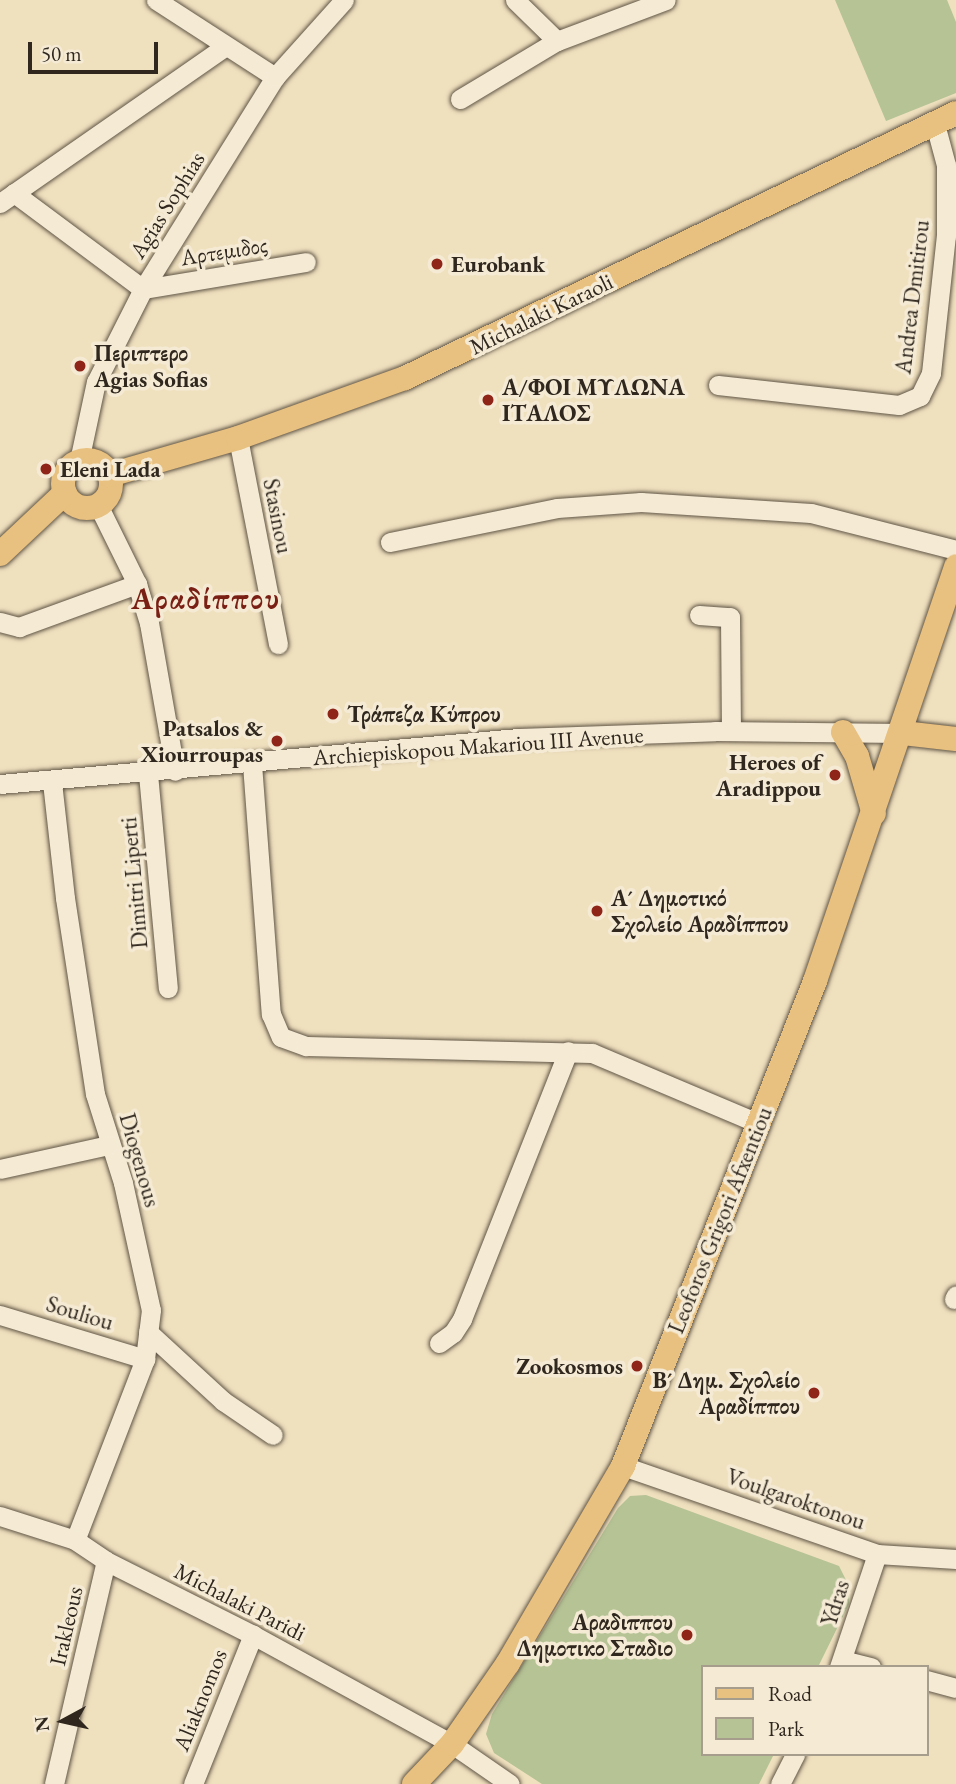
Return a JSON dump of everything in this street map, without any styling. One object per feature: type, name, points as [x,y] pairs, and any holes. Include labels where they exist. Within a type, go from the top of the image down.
[{"type":"main road","name":"Michalaki Karaoli","points":[[110,475],[238,438],[405,377],[945,118]]},
{"type":"main road","points":[[79,461],[101,464],[110,475],[108,496],[98,505],[83,507],[65,493],[64,478],[79,461]]},
{"type":"main road","points":[[0,554],[65,493]]},
{"type":"main road","name":"Leoforos Grigori Afxentiou","points":[[414,1784],[452,1744],[508,1663],[623,1466],[758,1123],[874,814],[954,576]]},
{"type":"main road","points":[[843,732],[857,756],[874,814]]},
{"type":"main road","name":"Archiepiskopou Makariou III Avenue","points":[[903,733],[956,739]]},
{"type":"street","points":[[156,0],[275,77]]},
{"type":"street","name":"Agias Sophias","points":[[79,461],[96,382],[143,289],[275,77],[344,0]]},
{"type":"street","points":[[515,0],[557,41]]},
{"type":"street","points":[[460,99],[557,41],[666,0]]},
{"type":"street","points":[[143,289],[7,198],[226,46]]},
{"type":"street","name":"Andrea Dmitirou","points":[[718,385],[899,405],[920,396],[931,373],[946,236],[945,118]]},
{"type":"street","name":"Αρτεμιδος","points":[[143,289],[306,262]]},
{"type":"street","name":"Stasinou","points":[[238,438],[278,644]]},
{"type":"street","points":[[390,542],[558,508],[641,502],[811,513],[956,550]]},
{"type":"street","points":[[98,505],[137,584],[157,654],[175,771]]},
{"type":"street","points":[[0,622],[19,627],[137,584]]},
{"type":"street","points":[[699,615],[730,617],[731,731]]},
{"type":"street","name":"Archiepiskopou Makariou III Avenue","points":[[0,784],[148,774],[519,738],[731,731],[903,733]]},
{"type":"street","points":[[252,764],[271,1014],[281,1037],[306,1046],[592,1053],[641,1071],[758,1123]]},
{"type":"street","name":"Dimitri Liperti","points":[[148,774],[168,988]]},
{"type":"street","name":"Diogenous","points":[[52,782],[69,924],[95,1094],[134,1228],[151,1310],[145,1359],[75,1540]]},
{"type":"street","points":[[439,1343],[462,1319],[568,1051]]},
{"type":"street","points":[[0,1169],[108,1145]]},
{"type":"street","name":"Souliou","points":[[0,1315],[145,1359]]},
{"type":"street","points":[[148,1332],[223,1401],[273,1435]]},
{"type":"street","name":"Voulgaroktonou","points":[[623,1466],[877,1553],[956,1559]]},
{"type":"street","name":"Michalaki Paridi","points":[[0,1516],[75,1540],[106,1561],[253,1634],[452,1744],[510,1784]]},
{"type":"street","name":"Ydras","points":[[840,1663],[877,1553]]},
{"type":"street","name":"Irakleous","points":[[54,1784],[106,1561]]},
{"type":"street","name":"Aliaknomos","points":[[193,1784],[253,1634]]},
{"type":"street","points":[[928,1681],[956,1688]]},
{"type":"street","points":[[780,1784],[794,1756]]},
{"type":"green space","points":[[835,0],[947,0],[956,22],[956,93],[886,121]]},
{"type":"green space","name":"Αραδιππου Δημοτικο Σταδιο","points":[[646,1495],[839,1566],[849,1586],[849,1604],[819,1665],[701,1665],[701,1756],[773,1756],[759,1784],[542,1784],[494,1753],[486,1734],[492,1714],[618,1508],[630,1496]]},
{"type":"place","name":"Eurobank","points":[[437,264]]},
{"type":"place","name":"Περιπτερο Agias Sofias","points":[[80,366]]},
{"type":"place","name":"Α/ΦΟΙ ΜΥΛΩΝΑ ΙΤΑΛΟΣ","points":[[488,400]]},
{"type":"place","name":"Eleni Lada","points":[[46,469]]},
{"type":"place","name":"Τράπεζα Κύπρου","points":[[333,714]]},
{"type":"place","name":"Patsalos & Xiourroupas","points":[[277,741]]},
{"type":"place","name":"Heroes of Aradippou","points":[[835,775]]},
{"type":"place","name":"Α´ Δημοτικό Σχολείο Αραδίππου","points":[[597,911]]},
{"type":"place","name":"Zookosmos","points":[[637,1366]]},
{"type":"place","name":"Β´ Δημ. Σχολείο Αραδίππου","points":[[814,1393]]},
{"type":"place","name":"Αραδιππου Δημοτικο Σταδιο","points":[[687,1635]]},
{"type":"district","name":"Αραδίππου","points":[[206,599]]}]
